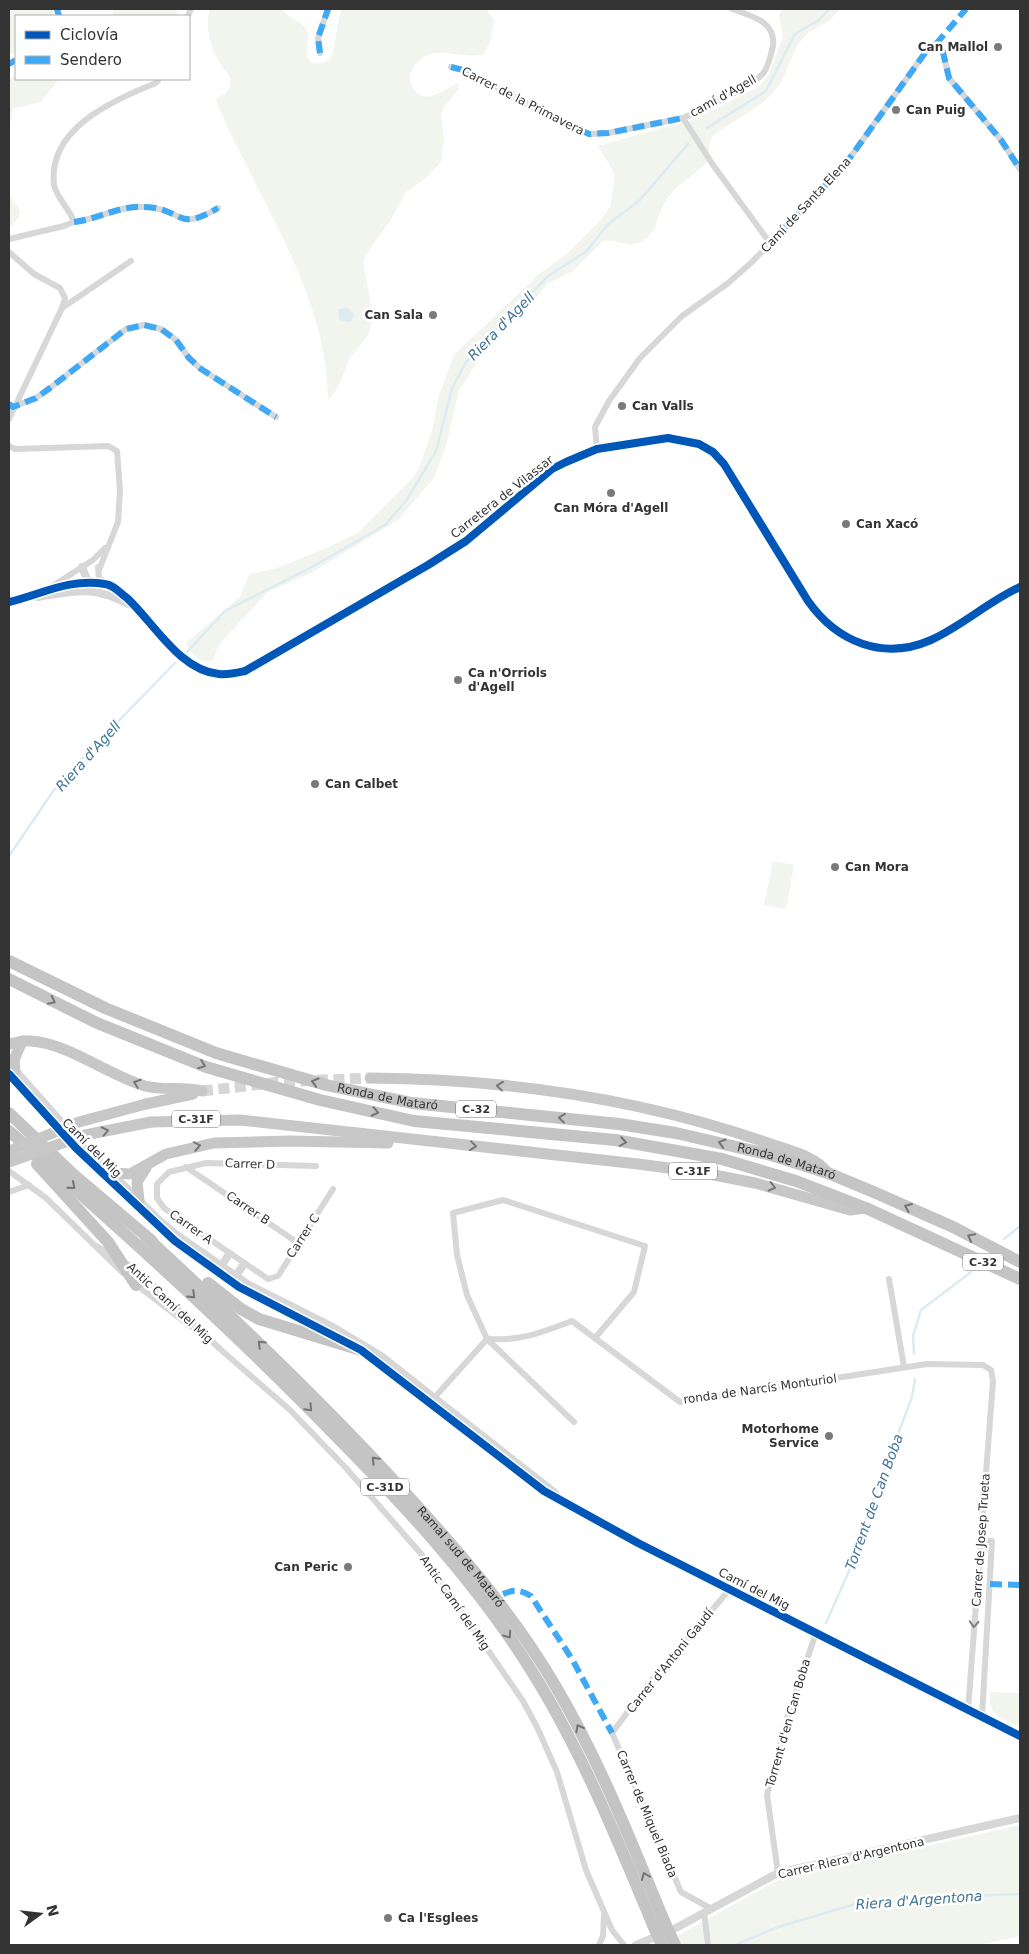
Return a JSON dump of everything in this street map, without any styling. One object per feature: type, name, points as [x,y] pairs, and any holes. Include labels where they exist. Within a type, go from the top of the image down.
[{"type":"highway","name":"Ronda de Mataró","points":[[9,961],[105,1008],[216,1053],[326,1085],[412,1103],[618,1124],[676,1133],[716,1141],[828,1173],[953,1227],[1020,1262]]},
{"type":"highway","name":"Ronda de Mataró","points":[[9,979],[97,1023],[206,1067],[320,1100],[414,1121],[615,1140],[722,1159],[796,1181],[866,1208],[1020,1279]]},
{"type":"highway","points":[[9,1044],[22,1041]]},
{"type":"highway","points":[[11,1069],[22,1041]]},
{"type":"highway","name":"C-31F","points":[[9,1151],[80,1122],[146,1104],[202,1092],[192,1089],[166,1089],[145,1086],[51,1045],[22,1041]]},
{"type":"highway","points":[[370,1078],[472,1083],[548,1091],[636,1106],[706,1123],[767,1143],[821,1164],[828,1173]]},
{"type":"highway","name":"C-31D","points":[[9,1113],[74,1175],[146,1237]]},
{"type":"highway","name":"C-31F","points":[[9,1162],[85,1135],[152,1122],[240,1120],[698,1172],[763,1185],[850,1210],[866,1208]]},
{"type":"highway","points":[[9,1131],[101,1234],[136,1285]]},
{"type":"highway","name":"C-31D","points":[[9,1131],[170,1274],[294,1392],[408,1512],[472,1589],[524,1658],[564,1725],[658,1923],[675,1945]]},
{"type":"highway","points":[[112,1173],[130,1174],[183,1149],[214,1143],[289,1141],[422,1144],[430,1141]]},
{"type":"highway","points":[[139,1200],[137,1182],[152,1162]]},
{"type":"highway","points":[[146,1237],[250,1314],[287,1329],[361,1350]]},
{"type":"highway","name":"Ramal sud de Mataró","points":[[146,1237],[233,1317],[339,1422],[422,1510],[493,1595],[538,1658],[587,1744],[624,1823],[658,1923]]},
{"type":"highway","name":"C-31D","points":[[658,1923],[662,1945]]},
{"type":"street","points":[[320,53],[318,38],[328,9]]},
{"type":"street","name":"camí d'Agell","points":[[732,9],[754,16],[768,25],[774,38],[772,54],[764,72],[754,81],[683,118],[713,165],[770,243]]},
{"type":"street","name":"Camí de Santa Elena","points":[[596,450],[596,428],[609,401],[640,358],[682,316],[727,284],[770,243],[844,166],[925,53],[936,44],[942,48],[949,78],[1001,140],[1020,169]]},
{"type":"street","name":"Carrer de la Primavera","points":[[451,67],[467,71],[548,115],[589,134],[608,133],[683,118]]},
{"type":"street","points":[[74,222],[71,212],[54,188],[54,173],[62,145],[78,125],[112,103],[156,84],[158,80]]},
{"type":"street","points":[[9,239],[74,222],[90,220],[98,215],[128,207],[144,206],[157,208],[188,221],[200,218],[218,208]]},
{"type":"street","points":[[9,252],[34,274],[60,288],[65,298],[62,308],[11,406],[9,419]]},
{"type":"street","points":[[62,308],[131,261]]},
{"type":"street","points":[[11,406],[36,398],[126,329],[144,325],[161,329],[176,340],[189,358],[201,369],[276,417]]},
{"type":"street","name":"Carretera de Vilassar","points":[[107,584],[142,612],[190,665],[218,674],[245,671],[428,565],[479,531],[552,469],[596,450],[668,438],[699,444],[713,452],[724,464],[741,489],[818,615],[847,638],[864,646],[881,649],[899,648],[924,642],[1020,587]]},
{"type":"street","points":[[9,446],[15,449],[114,448],[117,452],[119,484],[118,522],[99,574],[92,583]]},
{"type":"street","points":[[49,592],[108,545]]},
{"type":"street","points":[[89,562],[97,565],[99,574],[107,584]]},
{"type":"street","points":[[82,567],[87,579],[117,595],[121,600]]},
{"type":"street","points":[[9,602],[49,592],[78,582],[107,584]]},
{"type":"street","points":[[49,592],[84,589],[112,595],[142,612]]},
{"type":"street","name":"Camí del Mig","points":[[11,1069],[64,1125],[166,1225],[235,1277],[364,1345],[529,1481],[638,1543],[1020,1736]]},
{"type":"street","name":"Camí del Mig","points":[[11,1069],[76,1148],[165,1232],[216,1272],[275,1306],[370,1353],[404,1379],[434,1398],[570,1505]]},
{"type":"street","points":[[197,1174],[200,1164]]},
{"type":"street","name":"Carrer D","points":[[186,1167],[200,1164],[316,1166]]},
{"type":"street","name":"Carrer B","points":[[186,1167],[298,1243]]},
{"type":"street","name":"Carrer A","points":[[186,1167],[168,1172],[157,1184],[157,1198],[164,1208],[268,1279]]},
{"type":"street","name":"Antic Camí del Mig","points":[[9,1171],[61,1212],[136,1285],[220,1349]]},
{"type":"street","points":[[9,1192],[29,1185]]},
{"type":"street","name":"Carrer C","points":[[268,1279],[278,1276],[333,1189]]},
{"type":"street","points":[[574,1422],[486,1339],[466,1295],[457,1255],[453,1213],[503,1200],[645,1246],[634,1292],[595,1338]]},
{"type":"street","name":"Camí del Mig","points":[[165,1232],[217,1268],[221,1266]]},
{"type":"street","name":"Antic Camí del Mig","points":[[93,1244],[136,1268],[220,1349],[290,1410],[346,1468],[423,1556],[451,1594],[522,1701],[537,1727],[558,1772],[586,1870],[612,1930],[624,1945]]},
{"type":"street","points":[[221,1266],[230,1254]]},
{"type":"street","points":[[235,1277],[244,1264]]},
{"type":"street","name":"Camí del Mig","points":[[235,1277],[238,1282],[275,1306]]},
{"type":"street","points":[[890,1279],[904,1367]]},
{"type":"street","name":"ronda de Narcís Monturiol","points":[[486,1339],[512,1340],[527,1337],[572,1321],[680,1402],[904,1367],[948,1364],[983,1365],[991,1370]]},
{"type":"street","points":[[434,1398],[486,1339]]},
{"type":"street","name":"Carrer de Josep Trueta","points":[[968,1710],[993,1381],[991,1370]]},
{"type":"street","name":"Camí del Mig","points":[[434,1398],[436,1404],[486,1447]]},
{"type":"street","points":[[980,1540],[992,1541],[982,1717]]},
{"type":"street","name":"Carrer d'Antoni Gaudí","points":[[612,1733],[650,1682],[730,1589]]},
{"type":"street","name":"Torrent d'en Can Boba","points":[[778,1873],[767,1795],[788,1715],[816,1632]]},
{"type":"street","name":"Carrer de Miquel Biada","points":[[612,1733],[681,1892],[707,1910]]},
{"type":"street","name":"Carrer Riera d'Argentona","points":[[636,1945],[674,1929],[778,1873],[1020,1818]]},
{"type":"street","points":[[707,1910],[708,1945]]},
{"type":"street","name":"Antic Camí del Mig","points":[[600,1945],[603,1936],[604,1914]]},
{"type":"shaded area","points":[[9,9],[53,9],[54,15],[15,15],[15,52],[9,55]]},
{"type":"shaded area","points":[[112,9],[177,9],[178,15],[113,15]]},
{"type":"shaded area","points":[[210,9],[283,9],[288,16],[302,24],[307,30],[308,58],[312,63],[325,62],[332,56],[341,9],[486,9],[494,20],[490,41],[484,54],[430,54],[422,58],[411,71],[410,83],[415,91],[427,97],[459,83],[458,90],[444,107],[441,114],[444,137],[441,162],[426,178],[406,192],[392,218],[365,256],[363,263],[371,307],[371,325],[367,336],[349,360],[339,386],[328,400],[325,361],[316,323],[304,286],[288,249],[218,106],[216,99],[228,90],[231,82],[212,45],[208,31]]},
{"type":"shaded area","points":[[783,9],[839,9],[831,19],[809,33],[799,43],[781,82],[770,96],[712,137],[709,145],[709,160],[669,196],[655,227],[647,238],[635,244],[603,241],[573,271],[547,284],[527,310],[499,336],[480,358],[459,390],[446,446],[434,478],[398,520],[311,573],[268,592],[219,644],[213,660],[204,661],[196,658],[186,643],[240,597],[249,574],[277,568],[329,547],[359,532],[412,479],[418,470],[432,431],[439,395],[454,355],[539,274],[568,253],[601,220],[610,207],[615,180],[612,169],[598,146],[696,119],[758,87],[768,76],[783,37],[779,15]]},
{"type":"shaded area","points":[[15,76],[15,80],[58,80],[41,102],[13,109],[9,130],[9,79]]},
{"type":"shaded area","points":[[9,196],[20,210],[19,217],[9,229]]},
{"type":"shaded area","points":[[347,308],[354,314],[351,322],[339,320],[338,309]]},
{"type":"shaded area","points":[[773,861],[794,865],[786,909],[764,905]]},
{"type":"shaded area","points":[[990,1692],[1020,1693],[1020,1727],[997,1715],[991,1706]]},
{"type":"shaded area","points":[[1020,1825],[1020,1936],[980,1945],[661,1945],[780,1879]]},
{"type":"waterway","name":"Riera d'Agell","points":[[707,128],[766,91],[795,34],[819,20],[829,9]]},
{"type":"waterway","name":"Riera d'Agell","points":[[187,652],[225,611],[312,567],[385,525],[406,501],[436,451],[452,388],[466,362],[548,276],[587,251],[608,224],[639,201],[688,144]]},
{"type":"waterway","name":"Riera d'Agell","points":[[9,856],[54,790],[69,772],[175,663]]},
{"type":"waterway","name":"Torrent de Can Boba","points":[[1004,1239],[1020,1226]]},
{"type":"waterway","name":"Torrent de Can Boba","points":[[914,1354],[913,1336],[921,1310],[971,1272]]},
{"type":"waterway","name":"Torrent de Can Boba","points":[[826,1623],[853,1562],[862,1529],[912,1397],[915,1379]]},
{"type":"waterway","name":"Riera d'Argentona","points":[[735,1945],[778,1927],[862,1902],[939,1901],[969,1896],[1020,1894]]},
{"type":"tunnel","points":[[202,1091],[280,1082],[370,1078]]},
{"type":"marked path","points":[[57,9],[59,15]]},
{"type":"marked path","points":[[320,53],[318,38],[328,9]]},
{"type":"marked path","points":[[936,44],[966,9]]},
{"type":"marked path","points":[[770,243],[844,166],[925,53],[936,44],[942,48],[949,78],[1001,140],[1020,169]]},
{"type":"marked path","points":[[9,64],[15,61]]},
{"type":"marked path","points":[[451,67],[467,71],[548,115],[589,134],[608,133],[683,118]]},
{"type":"marked path","points":[[74,222],[136,207],[158,209],[187,219],[194,219],[218,208]]},
{"type":"marked path","points":[[9,404],[13,407],[36,398],[126,329],[144,325],[161,329],[176,340],[189,358],[201,369],[276,417]]},
{"type":"marked path","points":[[990,1584],[1020,1585]]},
{"type":"marked path","points":[[503,1594],[517,1591],[531,1596],[572,1659],[612,1733]]},
{"type":"cycle path","points":[[9,602],[68,585],[80,583],[108,585],[127,598],[168,644],[192,664],[205,671],[219,674],[245,671],[466,541],[552,469],[597,449],[668,438],[699,444],[713,452],[724,464],[808,601],[833,627],[847,637],[862,644],[896,649],[931,640],[1020,587]]},
{"type":"cycle path","points":[[9,1074],[76,1148],[175,1241],[239,1287],[361,1350],[544,1491],[638,1543],[1020,1736]]},
{"type":"place","name":"Can Mallol","points":[[998,47]]},
{"type":"place","name":"Can Puig","points":[[896,110]]},
{"type":"place","name":"Can Sala","points":[[433,315]]},
{"type":"place","name":"Can Valls","points":[[622,406]]},
{"type":"place","name":"Can Móra d'Agell","points":[[611,493]]},
{"type":"place","name":"Can Xacó","points":[[846,524]]},
{"type":"place","name":"Ca n'Orriols d'Agell","points":[[458,680]]},
{"type":"place","name":"Can Calbet","points":[[315,784]]},
{"type":"place","name":"Can Mora","points":[[835,867]]},
{"type":"place","name":"Motorhome Service","points":[[829,1436]]},
{"type":"place","name":"Can Peric","points":[[348,1567]]},
{"type":"place","name":"Ca l'Esglees","points":[[388,1918]]}]
